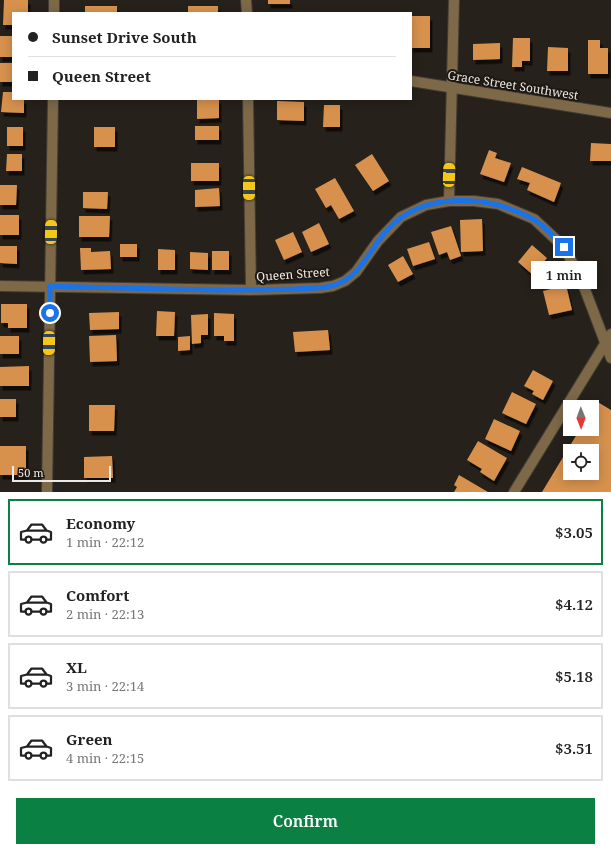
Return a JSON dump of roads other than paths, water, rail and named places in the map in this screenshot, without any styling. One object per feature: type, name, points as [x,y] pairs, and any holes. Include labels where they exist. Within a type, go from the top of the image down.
[{"type":"street","points":[[54,0],[54,12]]},
{"type":"street","points":[[246,0],[247,12]]},
{"type":"street","points":[[449,201],[454,0]]},
{"type":"street","name":"Grace Street Southwest","points":[[412,81],[611,113]]},
{"type":"street","points":[[47,492],[53,100]]},
{"type":"street","points":[[248,100],[251,290]]},
{"type":"street","name":"Queen Street","points":[[0,286],[251,290],[320,288],[333,286],[345,281],[356,272],[378,241],[401,217],[426,205],[449,201],[474,201],[498,204],[534,219],[564,247],[581,279],[611,358]]},
{"type":"street","points":[[514,492],[611,334]]}]
